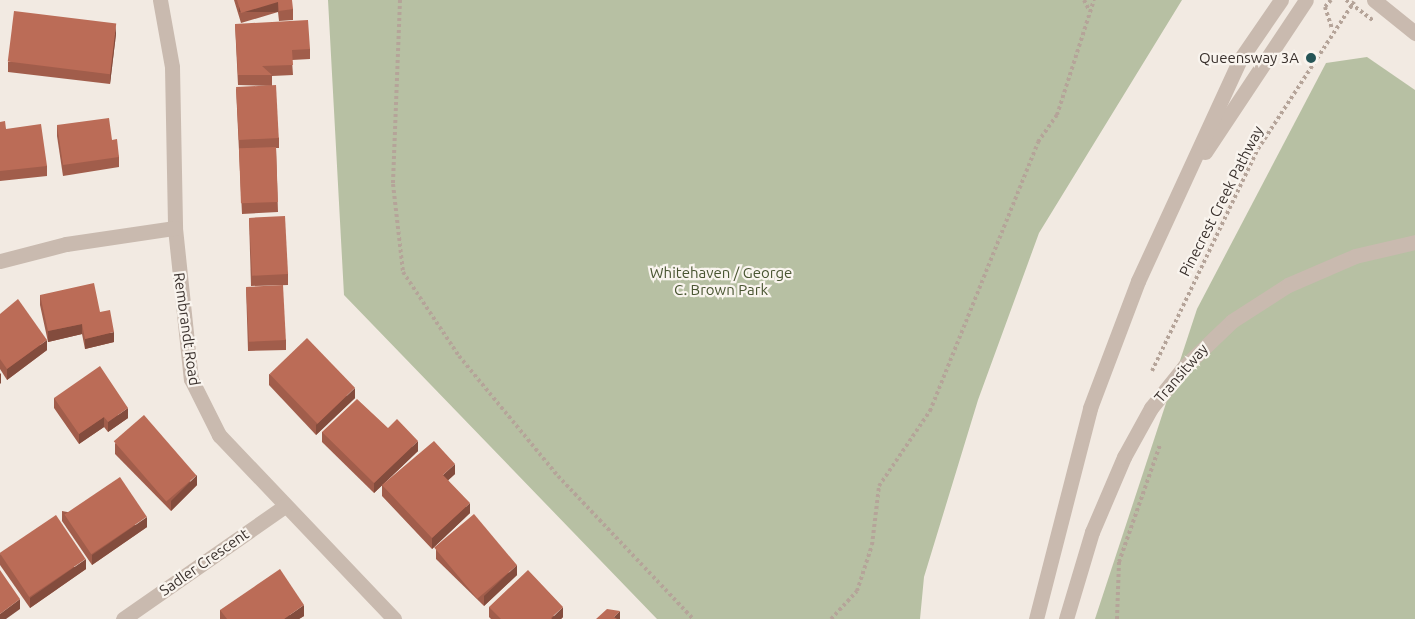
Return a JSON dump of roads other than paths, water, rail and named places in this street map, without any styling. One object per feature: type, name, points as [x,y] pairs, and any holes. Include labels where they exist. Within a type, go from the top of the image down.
[{"type":"street","name":"Rembrandt Road","points":[[160,0],[172,67],[175,228],[191,379],[203,411],[285,506],[394,619]]},
{"type":"street","points":[[1036,619],[1090,408],[1138,281],[1188,177],[1239,61],[1281,0]]},
{"type":"street","points":[[1188,177],[1306,0]]},
{"type":"street","points":[[1378,4],[1415,33]]},
{"type":"street","points":[[0,261],[66,244],[175,228]]},
{"type":"street","name":"Transitway","points":[[1065,619],[1092,532],[1124,458],[1151,408],[1184,367],[1232,321],[1288,285],[1355,256],[1415,242]]},
{"type":"street","name":"Sadler Crescent","points":[[123,619],[285,506]]},
{"type":"place","name":"Queensway 3A","points":[[1311,58]]},
{"type":"park label","name":"Whitehaven / George C. Brown Park","points":[[721,280]]}]
